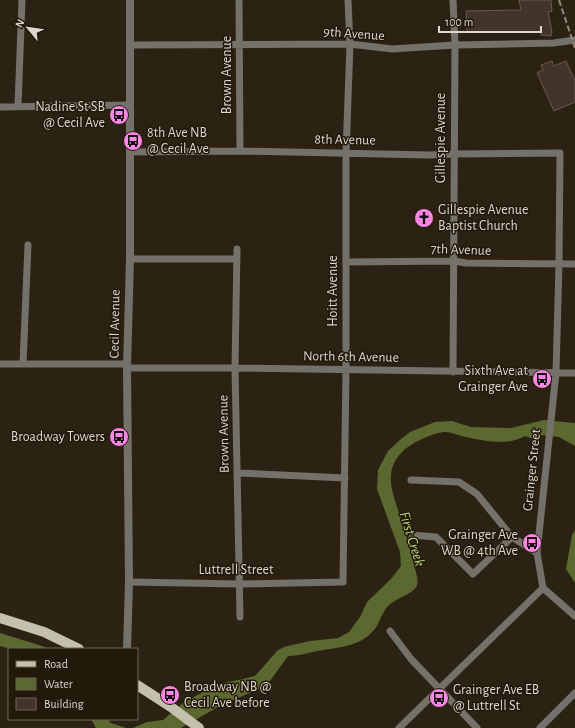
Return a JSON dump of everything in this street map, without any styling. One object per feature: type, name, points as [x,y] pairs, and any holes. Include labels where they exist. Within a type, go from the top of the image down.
[{"type":"main road","points":[[0,618],[44,632],[77,648]]},
{"type":"main road","points":[[138,686],[171,707],[199,728]]},
{"type":"street","points":[[18,106],[22,0]]},
{"type":"street","name":"Cecil Avenue","points":[[127,648],[129,582],[127,366],[130,259],[130,0]]},
{"type":"street","name":"Brown Avenue","points":[[239,0],[240,151]]},
{"type":"street","name":"Hoitt Avenue","points":[[343,582],[346,370],[346,153],[350,44],[348,0]]},
{"type":"street","name":"Gillespie Avenue","points":[[453,372],[454,0]]},
{"type":"street","name":"9th Avenue","points":[[130,44],[350,44],[392,50],[455,45],[554,43],[575,40]]},
{"type":"street","points":[[0,107],[130,105]]},
{"type":"street","name":"8th Avenue","points":[[130,152],[240,151],[429,155],[560,153]]},
{"type":"street","name":"Grainger Street","points":[[543,588],[537,553],[556,373],[560,153]]},
{"type":"street","points":[[24,364],[28,245]]},
{"type":"street","name":"Brown Avenue","points":[[237,249],[235,368],[240,617]]},
{"type":"street","points":[[130,259],[237,259]]},
{"type":"street","name":"7th Avenue","points":[[346,262],[454,261],[466,263],[575,264]]},
{"type":"street","name":"North 6th Avenue","points":[[0,364],[575,373]]},
{"type":"street","points":[[238,473],[345,478]]},
{"type":"street","points":[[411,480],[459,482],[477,494],[512,537],[537,553]]},
{"type":"street","points":[[411,535],[436,537],[473,574],[512,537]]},
{"type":"street","name":"Luttrell Street","points":[[129,582],[240,584],[343,582]]},
{"type":"street","points":[[399,728],[543,588],[575,616]]},
{"type":"street","points":[[390,631],[411,659],[477,728]]},
{"type":"street","points":[[540,728],[575,693]]},
{"type":"water","name":"First Creek","points":[[544,420],[575,423],[575,446],[559,437],[542,435],[536,440],[525,436],[511,441],[496,442],[445,432],[434,434],[422,439],[402,452],[392,468],[391,485],[414,564],[417,585],[412,591],[388,606],[375,629],[368,636],[356,643],[343,647],[288,656],[270,681],[262,688],[225,703],[181,728],[133,728],[147,722],[163,720],[183,703],[218,684],[255,676],[278,650],[284,647],[310,641],[338,638],[349,632],[360,617],[367,602],[391,579],[401,566],[400,552],[377,489],[378,470],[388,451],[410,432],[435,422],[452,421],[471,427],[511,428]]},
{"type":"water","points":[[575,530],[575,583],[566,569],[572,535]]},
{"type":"water","points":[[0,633],[47,648],[8,648],[0,646]]},
{"type":"water","points":[[92,720],[108,720],[111,723],[126,728],[96,728]]},
{"type":"building","points":[[519,0],[551,0],[552,11],[548,12],[552,32],[551,36],[541,35],[541,32],[467,32],[466,11],[521,10]]},
{"type":"building","points":[[552,61],[554,66],[566,61],[575,81],[575,102],[554,111],[537,73],[543,70],[541,65]]},
{"type":"railway","points":[[559,0],[575,48]]},
{"type":"place","name":"Nadine St SB @ Cecil Ave","points":[[119,115]]},
{"type":"place","name":"8th Ave NB @ Cecil Ave","points":[[133,141]]},
{"type":"place","name":"Gillespie Avenue Baptist Church","points":[[424,218]]},
{"type":"place","name":"Sixth Ave at Grainger Ave","points":[[542,379]]},
{"type":"place","name":"Broadway Towers","points":[[119,437]]},
{"type":"place","name":"Grainger Ave WB @ 4th Ave","points":[[532,543]]},
{"type":"place","name":"Broadway NB @ Cecil Ave before","points":[[170,695]]},
{"type":"place","name":"Grainger Ave EB @ Luttrell St","points":[[439,698]]}]
